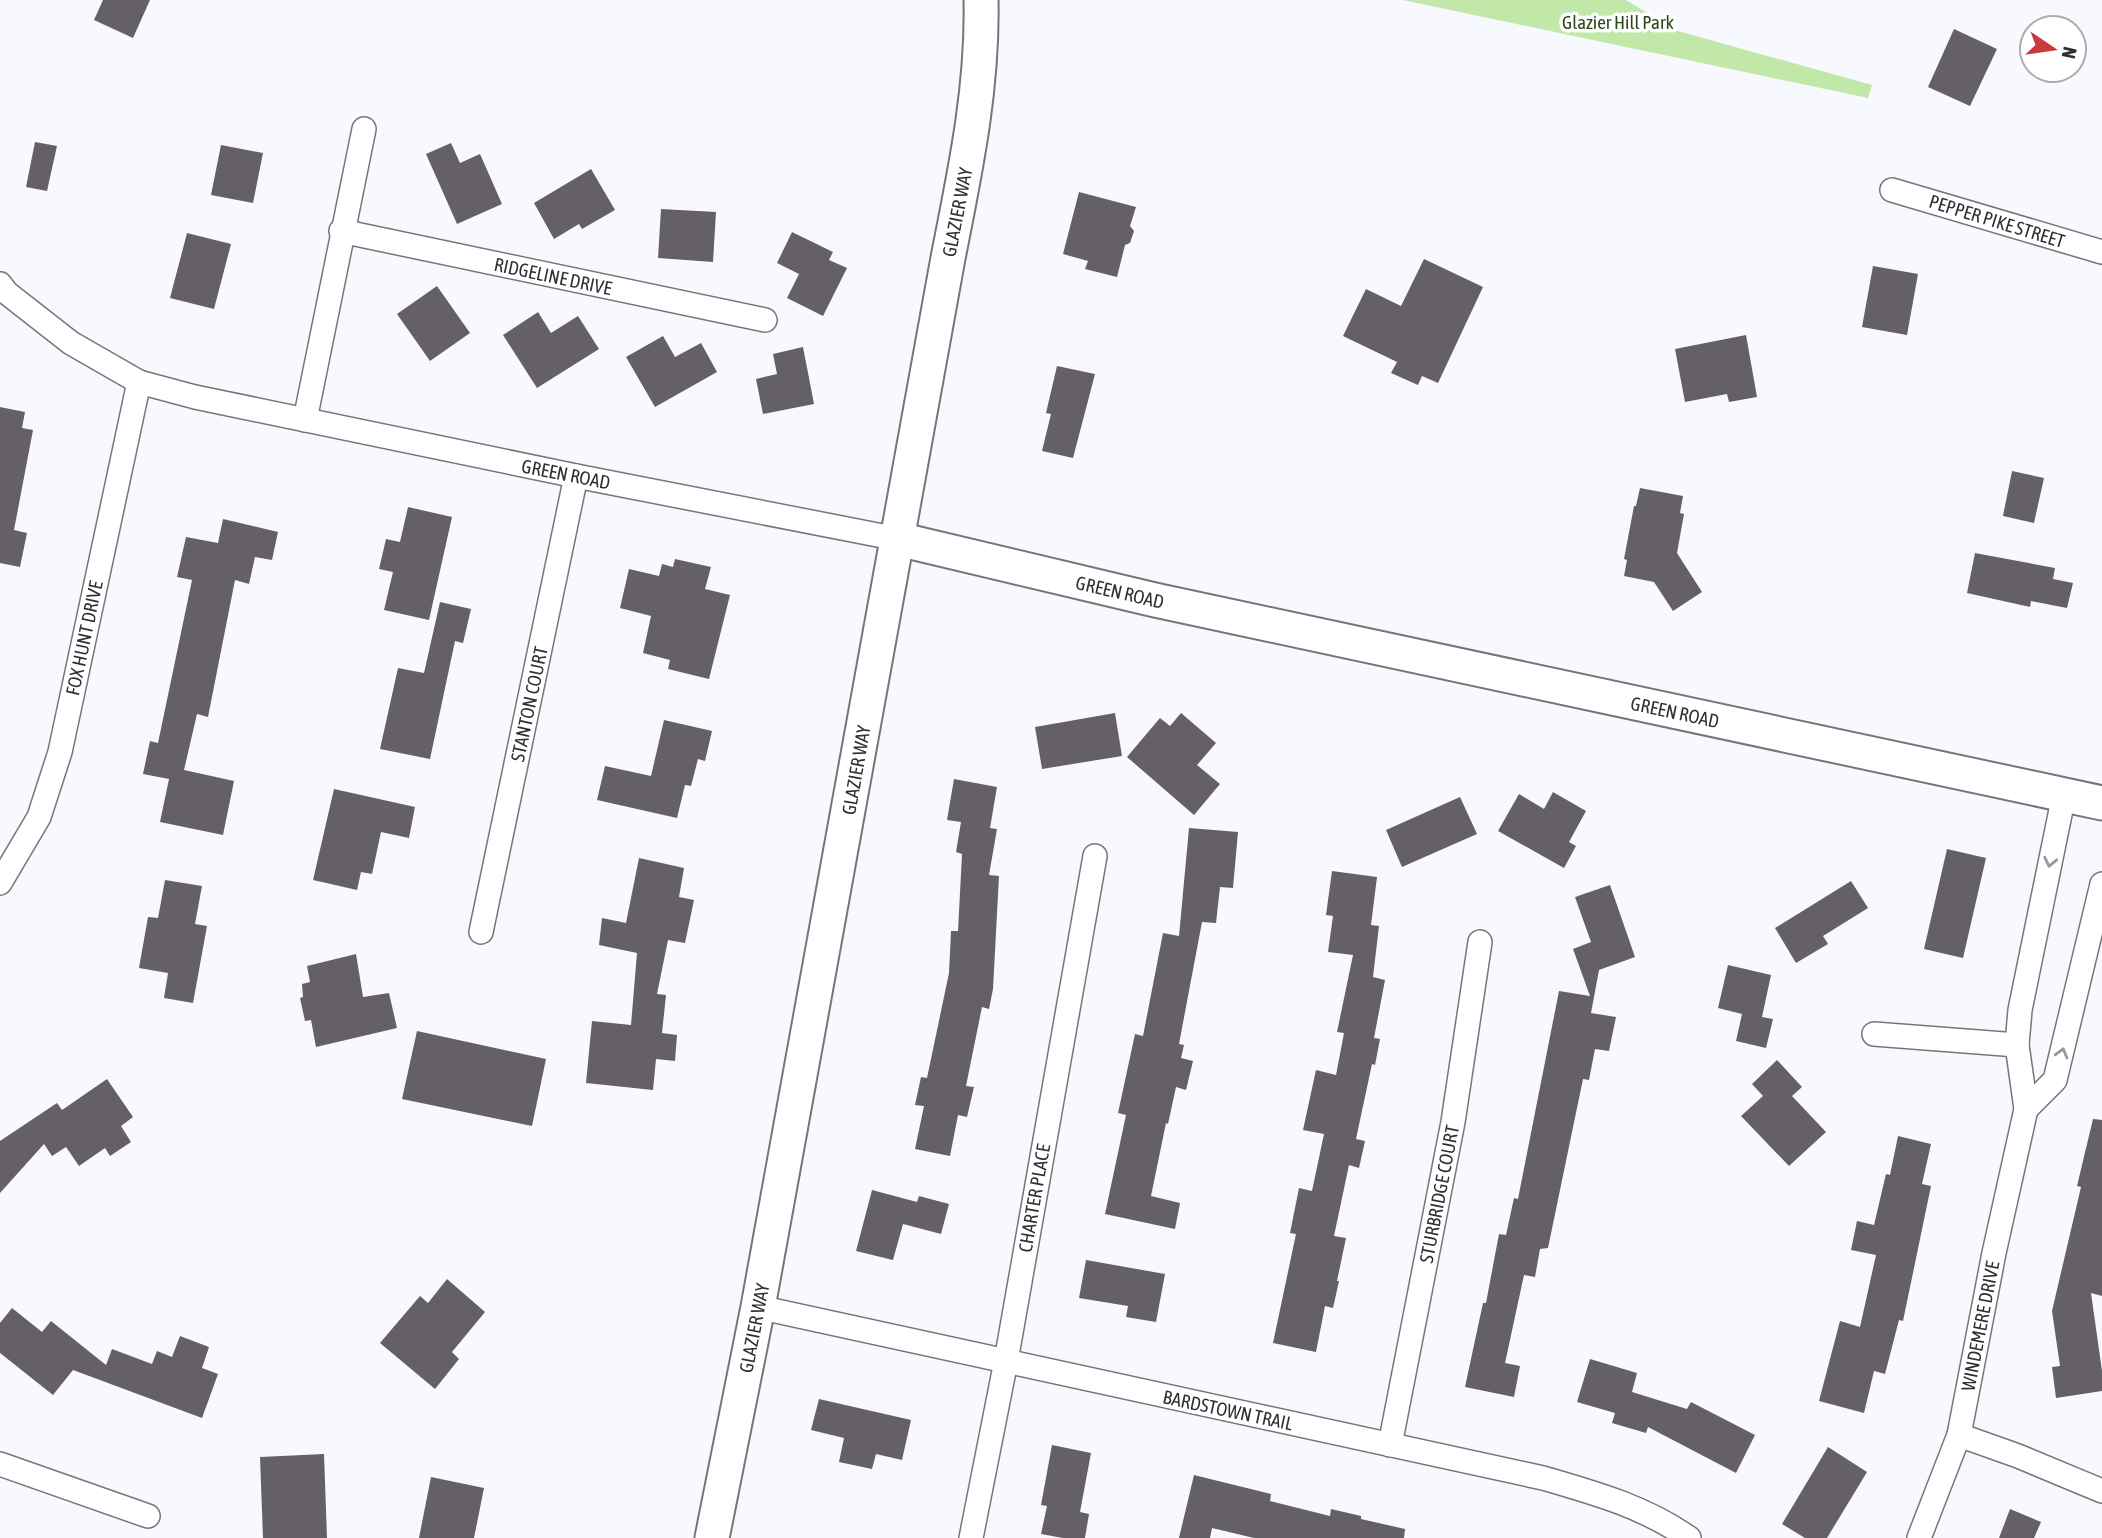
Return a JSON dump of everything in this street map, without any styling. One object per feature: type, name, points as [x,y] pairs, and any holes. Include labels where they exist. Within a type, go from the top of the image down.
[{"type":"street","name":"GLAZIER WAY","points":[[712,1538],[758,1307],[973,133],[982,43],[981,0]]},
{"type":"street","points":[[304,420],[363,129]]},
{"type":"street","name":"PEPPER PIKE STREET","points":[[1892,190],[2102,251]]},
{"type":"street","name":"RIDGELINE DRIVE","points":[[341,231],[765,320]]},
{"type":"street","name":"GREEN ROAD","points":[[0,284],[71,343],[139,382],[195,397],[898,539],[1168,603],[2102,803]]},
{"type":"street","name":"FOX HUNT DRIVE","points":[[0,883],[39,817],[60,752],[139,382]]},
{"type":"street","name":"STANTON COURT","points":[[481,932],[576,476]]},
{"type":"street","name":"WINDEMERE DRIVE","points":[[1919,1538],[1959,1435],[1994,1253],[2026,1109],[2017,1045],[2020,1010],[2064,795]]},
{"type":"street","name":"CHARTER PLACE","points":[[971,1538],[1006,1361],[1095,856]]},
{"type":"street","points":[[2026,1109],[2055,1080],[2102,884]]},
{"type":"street","name":"STURBRIDGE COURT","points":[[1390,1445],[1453,1122],[1480,942]]},
{"type":"street","points":[[1874,1034],[2017,1045]]},
{"type":"street","name":"BARDSTOWN TRAIL","points":[[758,1307],[1543,1478],[1606,1497],[1665,1521],[1689,1538]]},
{"type":"street","points":[[1959,1435],[2102,1491]]},
{"type":"street","points":[[0,1464],[148,1516]]},
{"type":"green space","name":"Glazier Hill Park","points":[[1403,0],[1626,0],[1678,31],[1872,85],[1868,98]]},
{"type":"building","points":[[103,0],[150,0],[133,38],[94,20]]},
{"type":"building","points":[[1954,29],[1997,49],[1970,106],[1928,87]]},
{"type":"building","points":[[35,142],[57,146],[47,191],[26,187]]},
{"type":"building","points":[[451,143],[460,163],[480,154],[502,204],[457,224],[426,154]]},
{"type":"building","points":[[221,145],[263,153],[253,203],[211,195]]},
{"type":"building","points":[[591,169],[615,210],[582,229],[579,224],[554,239],[534,203]]},
{"type":"building","points":[[1079,192],[1136,207],[1130,226],[1134,231],[1130,243],[1125,245],[1117,277],[1085,269],[1088,261],[1063,254]]},
{"type":"building","points":[[661,209],[716,212],[713,262],[658,258]]},
{"type":"building","points":[[792,232],[833,252],[829,260],[847,268],[823,316],[787,298],[799,274],[777,263]]},
{"type":"building","points":[[187,233],[231,244],[214,309],[170,298]]},
{"type":"building","points":[[1424,259],[1483,287],[1438,383],[1422,376],[1418,385],[1391,373],[1397,362],[1343,336],[1366,289],[1401,306]]},
{"type":"building","points":[[1873,266],[1918,274],[1907,335],[1862,327]]},
{"type":"building","points":[[437,286],[470,333],[430,361],[397,314]]},
{"type":"building","points":[[538,312],[551,333],[578,316],[599,349],[537,388],[503,335]]},
{"type":"building","points":[[1746,335],[1757,397],[1729,402],[1727,394],[1685,402],[1675,349]]},
{"type":"building","points":[[663,336],[675,357],[701,343],[717,372],[655,407],[626,357]]},
{"type":"building","points":[[803,347],[814,404],[763,414],[756,379],[777,374],[773,354]]},
{"type":"building","points":[[1057,366],[1095,374],[1073,458],[1042,451],[1051,414],[1046,413]]},
{"type":"building","points":[[0,407],[25,412],[22,428],[33,430],[14,530],[27,533],[20,567],[0,563]]},
{"type":"building","points":[[2012,471],[2044,478],[2034,523],[2003,516]]},
{"type":"building","points":[[1640,488],[1683,496],[1680,513],[1684,514],[1677,553],[1702,592],[1673,611],[1654,582],[1624,576],[1627,560],[1624,559]]},
{"type":"building","points":[[408,507],[452,517],[429,620],[384,610],[393,572],[379,569],[386,539],[400,542]]},
{"type":"building","points":[[223,519],[278,532],[272,560],[255,557],[249,584],[235,580],[208,717],[197,714],[184,770],[234,781],[223,835],[160,822],[169,779],[143,774],[150,741],[158,743],[192,580],[177,577],[186,537],[218,543]]},
{"type":"building","points":[[1975,553],[2055,568],[2053,579],[2073,583],[2067,608],[2031,601],[2030,607],[1967,593]]},
{"type":"building","points":[[675,559],[711,567],[705,589],[730,595],[709,679],[668,669],[670,660],[643,653],[651,616],[620,608],[629,569],[659,576],[662,564],[673,567]]},
{"type":"building","points":[[440,602],[471,609],[463,643],[455,641],[430,759],[380,749],[398,668],[424,673]]},
{"type":"building","points":[[1115,713],[1122,756],[1042,769],[1035,727]]},
{"type":"building","points":[[1181,713],[1216,743],[1197,765],[1220,784],[1194,815],[1127,757],[1160,718],[1170,726]]},
{"type":"building","points":[[664,720],[712,731],[705,761],[698,759],[691,786],[685,785],[677,818],[597,800],[605,766],[651,776]]},
{"type":"building","points":[[954,779],[997,787],[990,828],[997,829],[989,875],[999,876],[993,989],[989,1009],[982,1007],[966,1086],[974,1087],[967,1117],[958,1115],[950,1156],[915,1149],[924,1106],[915,1105],[921,1077],[927,1078],[949,973],[951,931],[958,931],[962,854],[956,852],[961,822],[947,820]]},
{"type":"building","points":[[334,789],[415,807],[409,838],[381,832],[372,874],[361,872],[357,890],[313,880]]},
{"type":"building","points":[[1553,792],[1586,811],[1569,842],[1576,846],[1564,868],[1498,831],[1519,794],[1544,809]]},
{"type":"building","points":[[1460,797],[1477,834],[1402,867],[1386,830]]},
{"type":"building","points":[[1189,828],[1238,832],[1233,888],[1220,887],[1216,923],[1202,922],[1179,1044],[1184,1045],[1181,1058],[1193,1061],[1186,1090],[1176,1087],[1151,1196],[1180,1203],[1175,1229],[1105,1214],[1126,1115],[1118,1113],[1135,1034],[1143,1036],[1163,933],[1179,936]]},
{"type":"building","points":[[1947,849],[1986,858],[1963,958],[1924,949]]},
{"type":"building","points":[[639,858],[684,868],[679,897],[694,900],[685,943],[668,940],[657,994],[666,995],[662,1033],[677,1035],[675,1061],[656,1059],[653,1090],[586,1083],[592,1021],[631,1025],[637,953],[599,945],[602,918],[626,923]]},
{"type":"building","points":[[1332,871],[1377,877],[1371,925],[1379,926],[1373,977],[1385,980],[1374,1038],[1380,1039],[1356,1139],[1365,1141],[1359,1168],[1349,1165],[1334,1236],[1346,1238],[1339,1281],[1333,1308],[1325,1306],[1316,1352],[1273,1343],[1296,1234],[1290,1233],[1299,1188],[1312,1191],[1324,1134],[1303,1130],[1316,1070],[1336,1075],[1344,1033],[1337,1032],[1353,955],[1328,952],[1333,916],[1326,915]]},
{"type":"building","points":[[165,880],[202,886],[195,924],[207,926],[193,1003],[164,998],[168,973],[139,968],[148,917],[158,918]]},
{"type":"building","points":[[1851,881],[1868,908],[1823,936],[1828,944],[1796,963],[1775,928]]},
{"type":"building","points":[[1610,885],[1635,957],[1599,970],[1591,1013],[1616,1017],[1609,1051],[1595,1049],[1589,1080],[1583,1079],[1548,1248],[1540,1249],[1535,1277],[1524,1275],[1505,1363],[1520,1366],[1514,1397],[1465,1387],[1483,1303],[1486,1303],[1499,1234],[1506,1235],[1514,1198],[1518,1199],[1559,991],[1590,996],[1573,949],[1591,942],[1575,897]]},
{"type":"building","points":[[356,954],[363,997],[389,993],[397,1028],[316,1047],[311,1020],[305,1021],[300,998],[303,997],[302,984],[310,982],[307,966]]},
{"type":"building","points":[[1728,965],[1771,975],[1762,1017],[1773,1019],[1766,1048],[1736,1041],[1742,1014],[1718,1008]]},
{"type":"building","points":[[417,1031],[546,1059],[532,1126],[402,1099]]},
{"type":"building","points":[[1777,1060],[1802,1087],[1792,1096],[1826,1132],[1789,1166],[1741,1116],[1763,1096],[1752,1084]]},
{"type":"building","points":[[107,1079],[133,1117],[121,1126],[131,1142],[110,1156],[105,1148],[79,1166],[66,1147],[52,1156],[44,1144],[0,1193],[0,1141],[57,1103],[62,1110]]},
{"type":"building","points":[[2093,1119],[2102,1120],[2102,1296],[2091,1293],[2102,1371],[2102,1391],[2056,1398],[2052,1367],[2060,1366],[2052,1311],[2081,1187],[2077,1186]]},
{"type":"building","points":[[1898,1136],[1931,1144],[1922,1184],[1931,1186],[1903,1321],[1899,1320],[1885,1374],[1874,1371],[1864,1413],[1819,1401],[1840,1321],[1860,1327],[1876,1255],[1851,1250],[1857,1221],[1874,1225],[1886,1174],[1890,1175]]},
{"type":"building","points":[[872,1190],[917,1202],[919,1196],[949,1204],[941,1234],[903,1224],[893,1260],[856,1251]]},
{"type":"building","points":[[1086,1260],[1165,1274],[1156,1322],[1126,1317],[1128,1306],[1079,1298]]},
{"type":"building","points":[[447,1279],[485,1312],[452,1352],[459,1359],[435,1389],[380,1343],[420,1296],[428,1303]]},
{"type":"building","points":[[12,1308],[42,1332],[51,1321],[106,1365],[112,1349],[152,1364],[157,1351],[172,1357],[180,1336],[209,1347],[202,1368],[218,1374],[202,1418],[73,1370],[53,1395],[0,1353],[0,1323]]},
{"type":"building","points":[[1590,1359],[1637,1373],[1632,1392],[1687,1409],[1691,1402],[1755,1435],[1736,1473],[1648,1427],[1646,1433],[1612,1423],[1615,1413],[1577,1402]]},
{"type":"building","points":[[819,1399],[911,1420],[902,1460],[876,1454],[872,1469],[839,1462],[844,1438],[811,1430]]},
{"type":"building","points":[[1052,1445],[1091,1453],[1080,1512],[1089,1514],[1085,1538],[1041,1534],[1047,1506],[1041,1505]]},
{"type":"building","points":[[1828,1447],[1867,1472],[1827,1538],[1805,1538],[1782,1524]]},
{"type":"building","points":[[324,1454],[327,1538],[263,1538],[260,1457]]},
{"type":"building","points":[[1194,1475],[1271,1494],[1270,1501],[1330,1516],[1331,1509],[1405,1529],[1404,1538],[1254,1538],[1212,1528],[1210,1538],[1179,1538]]},
{"type":"building","points":[[431,1477],[484,1488],[474,1538],[419,1538]]},
{"type":"building","points":[[2010,1509],[2041,1522],[2034,1538],[1999,1538]]}]
